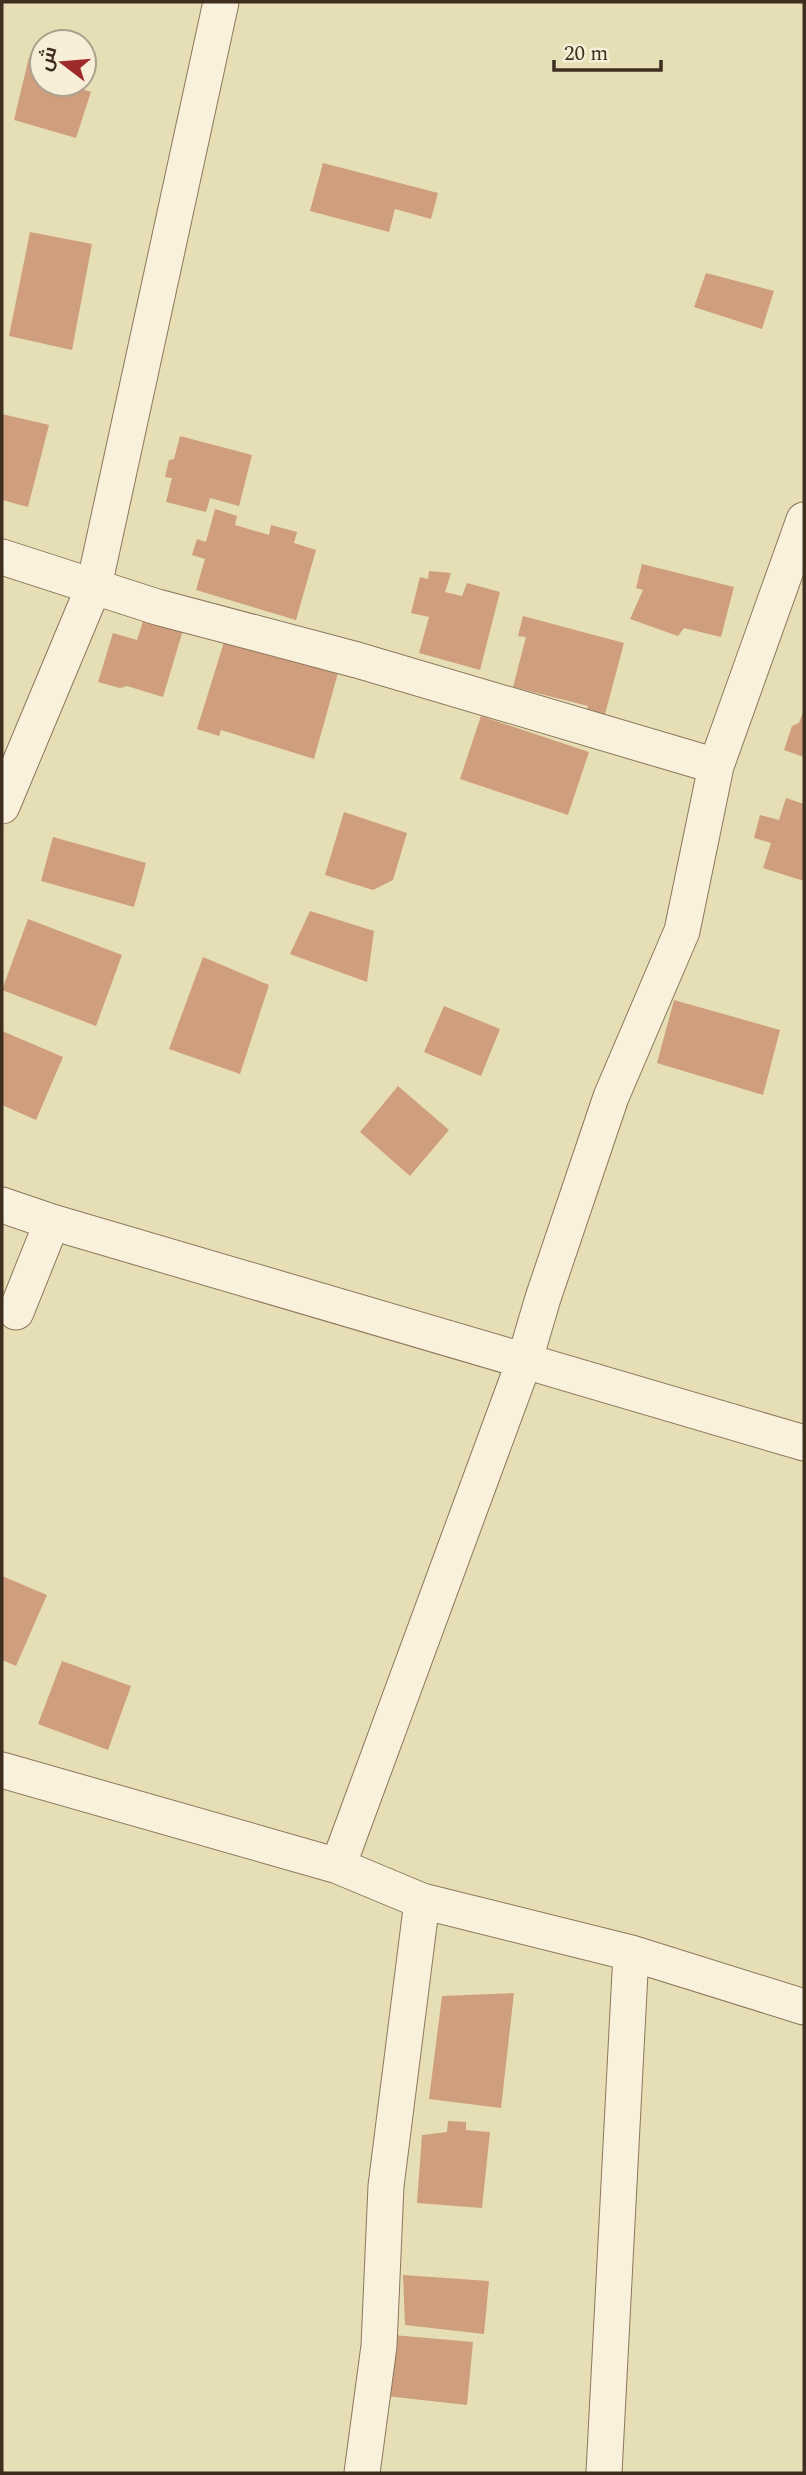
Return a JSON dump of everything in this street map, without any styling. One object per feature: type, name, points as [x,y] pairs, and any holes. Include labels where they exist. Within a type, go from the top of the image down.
[{"type":"street","points":[[2,806],[94,586],[221,2]]},
{"type":"street","points":[[338,1866],[525,1359],[543,1297],[611,1097],[682,931],[716,766],[804,520]]},
{"type":"street","points":[[2,557],[219,625],[356,660],[716,766]]},
{"type":"street","points":[[2,1205],[804,1443]]},
{"type":"street","points":[[16,1311],[52,1222]]},
{"type":"street","points":[[2,1770],[338,1866],[422,1901],[631,1953],[804,2007]]},
{"type":"street","points":[[362,2473],[379,2346],[386,2186],[422,1901]]},
{"type":"street","points":[[604,2473],[631,1953]]},
{"type":"shaded area","points":[[2,2],[804,2],[804,2473],[2,2473]]},
{"type":"building","points":[[28,61],[28,98],[89,98],[76,138],[14,120]]},
{"type":"building","points":[[323,163],[438,193],[431,219],[395,209],[389,232],[310,211]]},
{"type":"building","points":[[30,232],[92,244],[72,350],[9,336]]},
{"type":"building","points":[[706,273],[774,291],[762,329],[694,307]]},
{"type":"building","points":[[2,414],[49,425],[28,507],[2,500]]},
{"type":"building","points":[[180,436],[252,455],[239,506],[210,498],[206,512],[166,502],[172,478],[165,477],[169,460],[174,459]]},
{"type":"building","points":[[215,509],[237,516],[235,525],[269,535],[271,525],[297,532],[294,543],[316,550],[296,620],[196,590],[205,559],[192,555],[197,539],[206,542]]},
{"type":"building","points":[[642,564],[734,587],[721,637],[684,628],[678,636],[630,619],[643,590],[636,588]]},
{"type":"building","points":[[429,571],[451,573],[445,592],[462,596],[467,583],[500,592],[480,670],[419,653],[429,617],[411,613],[420,577],[428,579]]},
{"type":"building","points":[[523,616],[624,643],[604,718],[586,714],[588,706],[513,687],[526,637],[518,636]]},
{"type":"building","points":[[144,618],[183,630],[163,697],[127,686],[120,688],[98,682],[113,633],[137,640]]},
{"type":"building","points":[[224,642],[338,673],[314,759],[221,730],[219,736],[197,729]]},
{"type":"building","points":[[804,709],[804,757],[784,750],[792,726],[799,723]]},
{"type":"building","points":[[481,716],[589,752],[568,815],[460,779]]},
{"type":"building","points":[[786,798],[804,804],[804,881],[763,868],[771,843],[754,838],[760,815],[779,820]]},
{"type":"building","points":[[344,812],[407,833],[393,880],[373,890],[325,875]]},
{"type":"building","points":[[53,837],[146,863],[134,907],[41,881]]},
{"type":"building","points":[[310,911],[374,931],[367,982],[290,954]]},
{"type":"building","points":[[28,919],[122,955],[96,1026],[2,990]]},
{"type":"building","points":[[203,957],[269,985],[240,1074],[169,1049]]},
{"type":"building","points":[[674,1000],[780,1030],[763,1095],[657,1063]]},
{"type":"building","points":[[444,1006],[500,1029],[481,1076],[424,1052]]},
{"type":"building","points":[[2,1031],[63,1057],[36,1120],[2,1105]]},
{"type":"building","points":[[398,1086],[449,1130],[410,1176],[360,1132]]},
{"type":"building","points":[[2,1576],[47,1595],[16,1666],[2,1660]]},
{"type":"building","points":[[62,1661],[131,1686],[108,1750],[38,1724]]},
{"type":"building","points":[[514,1993],[501,2108],[429,2099],[442,1996]]},
{"type":"building","points":[[448,2121],[466,2122],[466,2130],[490,2132],[482,2208],[417,2203],[422,2135],[447,2132]]},
{"type":"building","points":[[403,2275],[489,2281],[484,2334],[405,2325]]},
{"type":"building","points":[[393,2335],[473,2342],[467,2405],[386,2396]]}]
